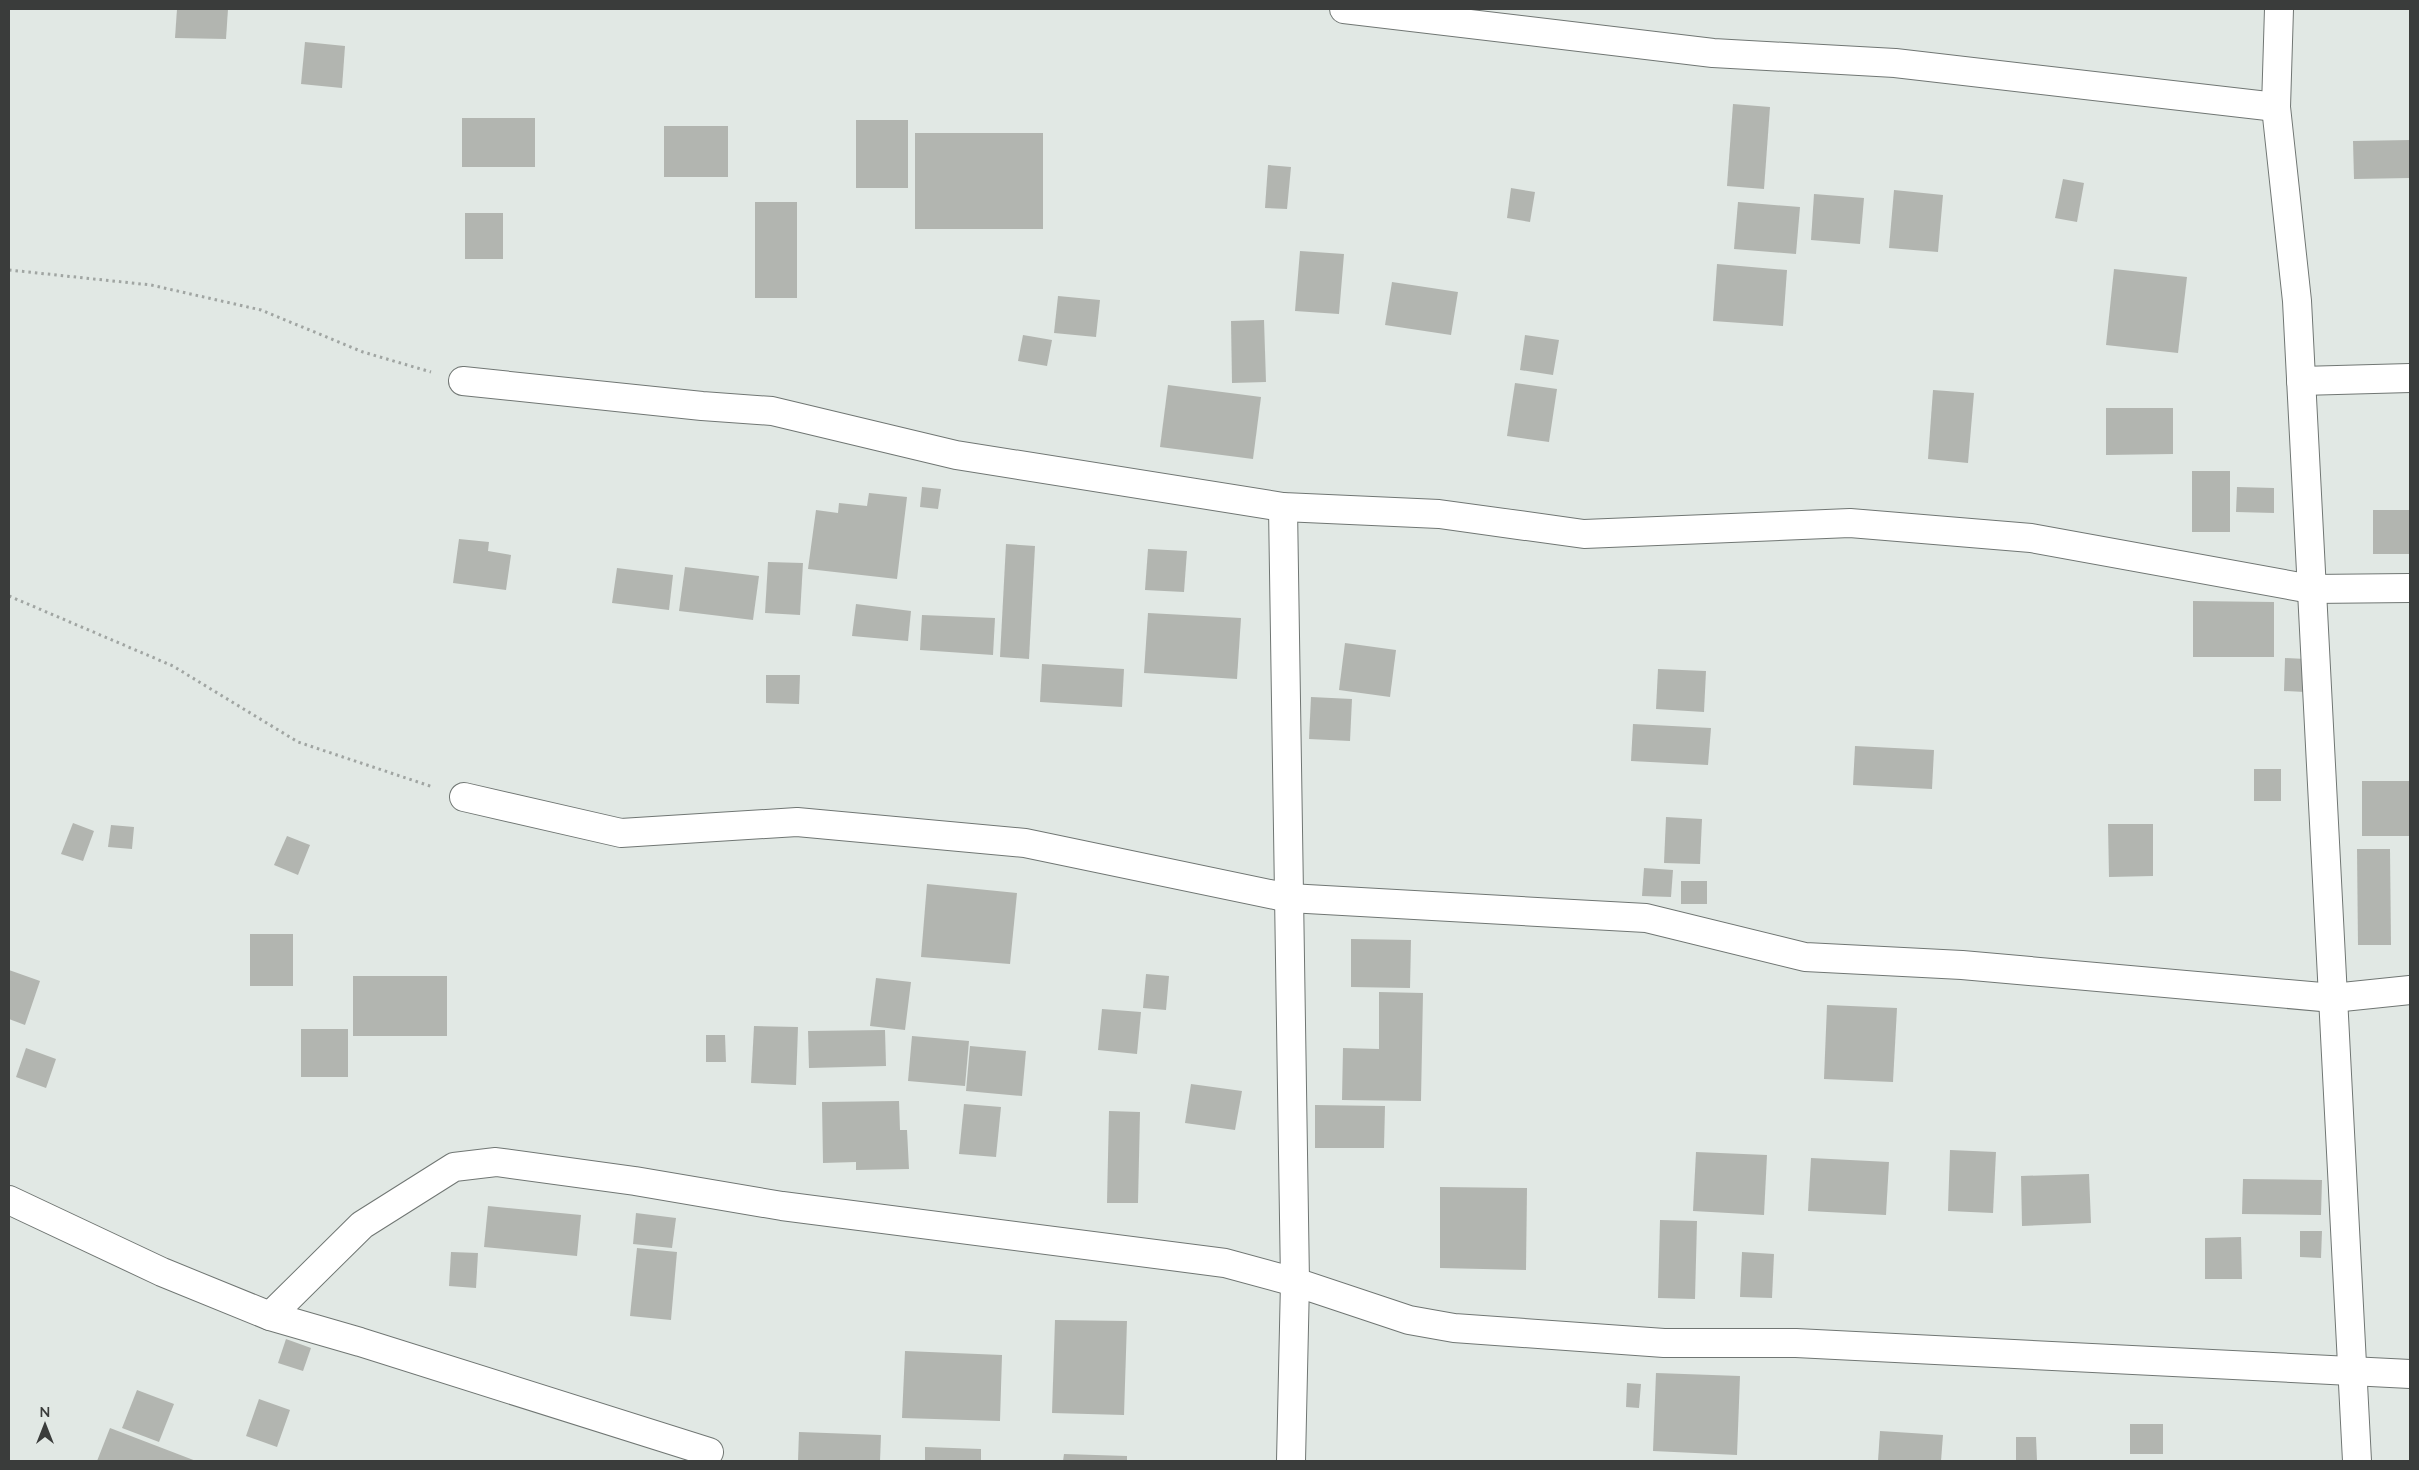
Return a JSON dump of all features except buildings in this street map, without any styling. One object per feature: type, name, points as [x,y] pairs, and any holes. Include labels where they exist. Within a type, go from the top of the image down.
[{"type":"street","points":[[1344,9],[1713,53],[1895,63],[2276,107]]},
{"type":"street","points":[[2279,9],[2276,107],[2297,301],[2357,1461]]},
{"type":"street","points":[[2301,381],[2410,378]]},
{"type":"street","points":[[463,381],[702,406],[772,411],[956,455],[1283,507],[1439,514],[1584,534],[1860,523],[2031,538],[2311,589],[2410,588]]},
{"type":"street","points":[[1283,507],[1295,1282],[1291,1461]]},
{"type":"street","points":[[464,797],[621,832],[797,822],[1025,843],[1289,898],[1646,918],[1805,957],[1962,966],[2333,998],[2410,990]]},
{"type":"street","points":[[270,1316],[362,1225],[454,1167],[496,1162],[636,1181],[782,1206],[1225,1263],[1295,1282],[1409,1320],[1454,1328],[1664,1342],[1796,1342],[2410,1374]]},
{"type":"street","points":[[9,1200],[162,1272],[270,1316],[360,1342],[709,1452]]},
{"type":"path","points":[[9,270],[151,285],[261,310],[364,352],[463,381]]},
{"type":"path","points":[[9,596],[173,666],[298,742],[464,797]]}]
